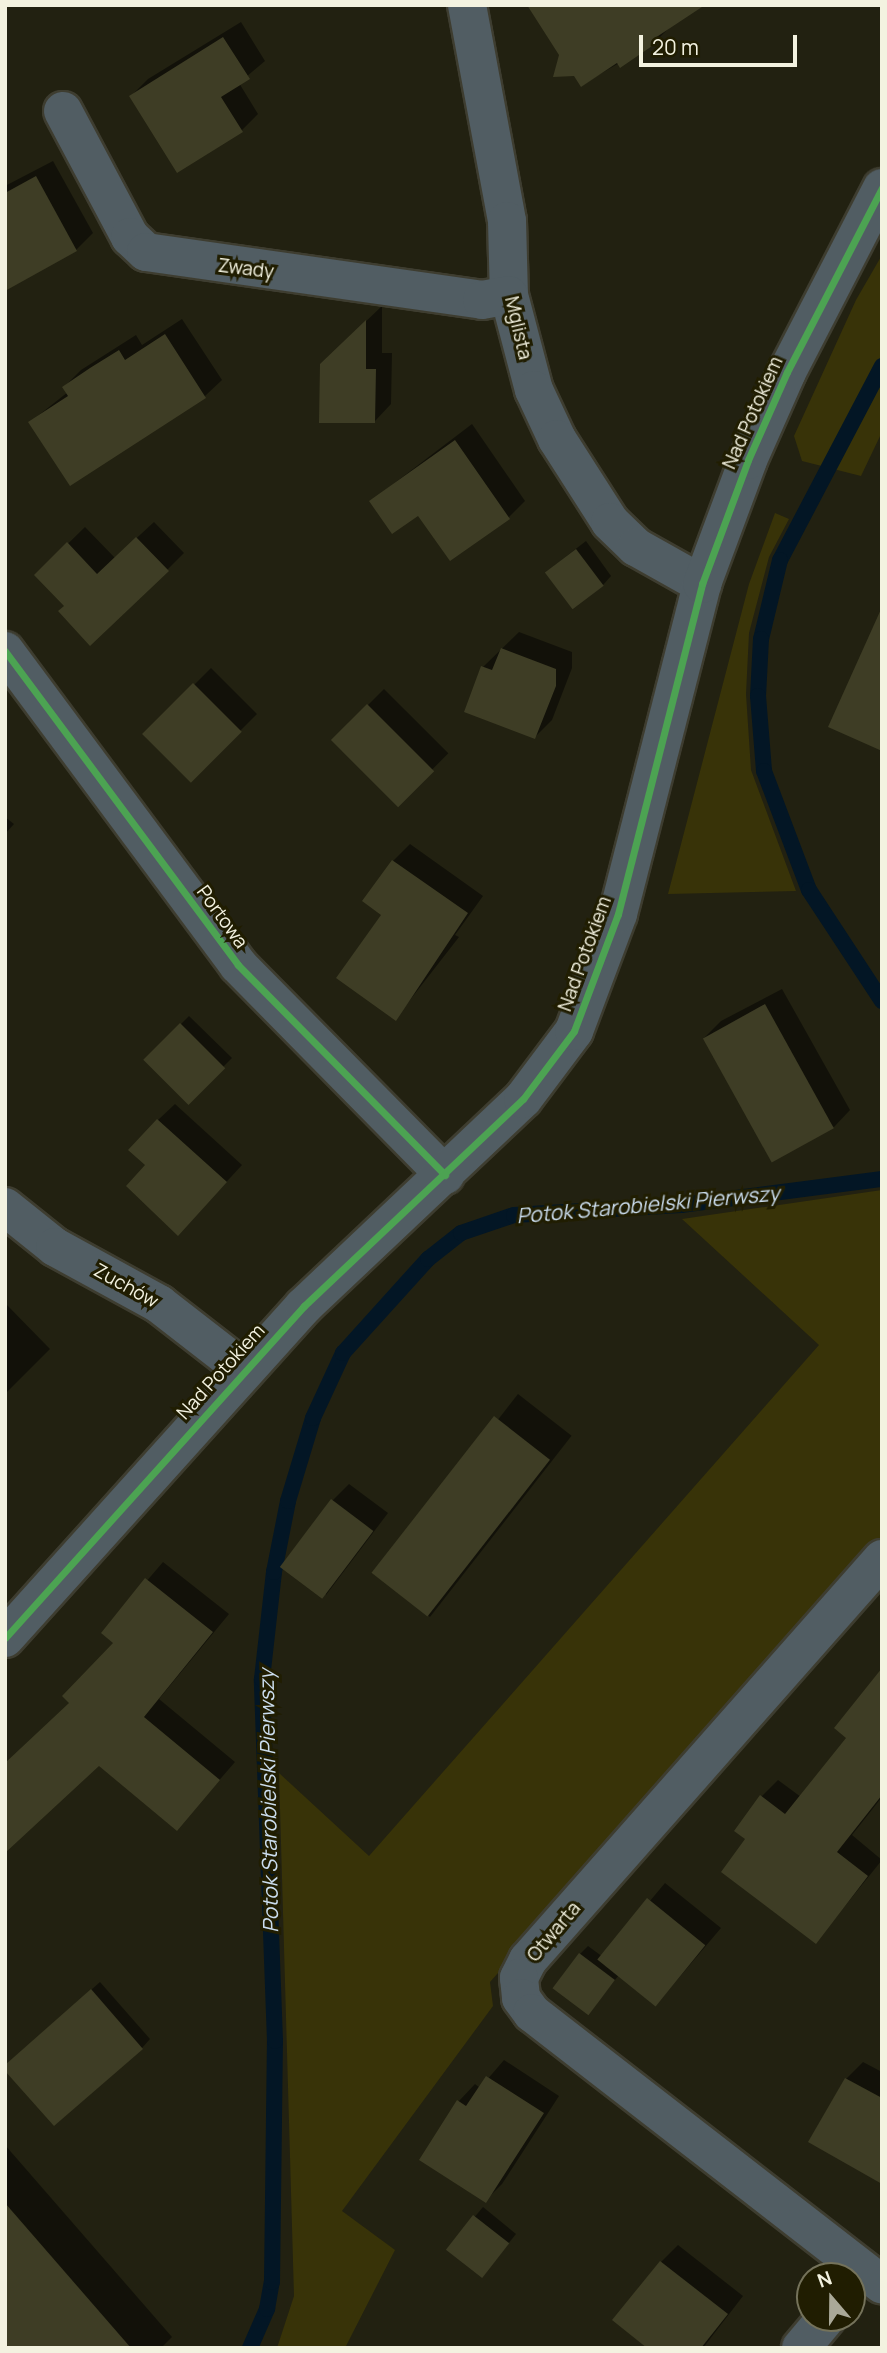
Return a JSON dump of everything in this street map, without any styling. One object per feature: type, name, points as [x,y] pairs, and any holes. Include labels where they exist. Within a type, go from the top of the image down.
[{"type":"street","name":"Mglista","points":[[467,5],[507,221],[509,295],[534,390],[556,439],[604,512],[636,547],[702,584]]},
{"type":"street","name":"Zwady","points":[[63,111],[130,237],[146,252],[482,300],[509,295]]},
{"type":"street","name":"Nad Potokiem","points":[[5,1638],[304,1306],[445,1175],[548,1070],[590,995],[618,914],[702,584],[748,460],[787,372],[882,188]]},
{"type":"street","name":"Portowa","points":[[5,651],[238,965],[445,1175]]},
{"type":"street","name":"Zuchów","points":[[5,1207],[55,1247],[159,1304],[244,1370]]},
{"type":"street","name":"Otwarta","points":[[842,2262],[532,2013],[520,1997],[519,1978],[528,1960],[882,1559]]},
{"type":"street","points":[[802,2348],[815,2332]]},
{"type":"shaded area","points":[[882,255],[882,432],[861,476],[802,461],[794,436],[856,300]]},
{"type":"shaded area","points":[[775,513],[789,519],[769,557],[749,633],[746,694],[751,770],[796,891],[668,894],[749,584]]},
{"type":"shaded area","points":[[882,1190],[882,1540],[490,1982],[493,2006],[342,2211],[395,2250],[345,2348],[277,2348],[294,2296],[279,1773],[369,1856],[819,1345],[682,1219]]},
{"type":"building","points":[[527,5],[705,5],[652,40],[655,44],[620,68],[617,63],[581,87],[574,76],[553,77],[559,55]]},
{"type":"building","points":[[223,37],[250,79],[221,97],[243,132],[177,173],[129,96]]},
{"type":"building","points":[[36,176],[77,251],[5,291],[5,193]]},
{"type":"building","points":[[366,320],[366,369],[376,369],[375,423],[319,423],[320,364]]},
{"type":"building","points":[[165,334],[206,398],[70,486],[28,422],[68,396],[62,387],[90,368],[119,350],[125,360]]},
{"type":"building","points":[[455,440],[510,519],[450,561],[418,516],[392,534],[369,501]]},
{"type":"building","points":[[136,537],[169,571],[90,646],[58,611],[64,606],[34,575],[67,542],[97,574]]},
{"type":"building","points":[[576,549],[604,586],[573,609],[545,572]]},
{"type":"building","points":[[882,607],[882,751],[828,727]]},
{"type":"building","points":[[501,648],[556,669],[556,686],[535,739],[464,712],[481,666],[492,670]]},
{"type":"building","points":[[193,683],[242,732],[191,783],[142,734]]},
{"type":"building","points":[[367,704],[434,771],[398,807],[331,740]]},
{"type":"building","points":[[392,860],[468,913],[396,1021],[336,978],[381,915],[362,901]]},
{"type":"building","points":[[765,1004],[834,1128],[772,1163],[703,1038]]},
{"type":"building","points":[[180,1023],[225,1068],[188,1105],[143,1060]]},
{"type":"building","points":[[157,1119],[227,1182],[178,1236],[126,1186],[145,1165],[128,1150]]},
{"type":"building","points":[[494,1416],[550,1460],[427,1617],[371,1573]]},
{"type":"building","points":[[331,1499],[373,1531],[322,1599],[280,1567]]},
{"type":"building","points":[[145,1578],[213,1632],[144,1717],[220,1780],[177,1831],[99,1766],[5,1853],[5,1763],[69,1703],[62,1696],[113,1643],[101,1633]]},
{"type":"building","points":[[882,1668],[882,1795],[837,1852],[868,1876],[816,1944],[721,1872],[745,1839],[734,1831],[760,1795],[785,1814],[846,1738],[834,1728]]},
{"type":"building","points":[[647,1898],[705,1945],[656,2007],[597,1959]]},
{"type":"building","points":[[579,1953],[615,1980],[588,2015],[553,1988]]},
{"type":"building","points":[[91,1989],[143,2049],[54,2126],[5,2071],[5,2065]]},
{"type":"building","points":[[486,2076],[544,2113],[486,2203],[419,2160],[457,2100],[466,2106]]},
{"type":"building","points":[[845,2078],[882,2098],[882,2184],[808,2142]]},
{"type":"building","points":[[5,2203],[131,2348],[5,2348]]},
{"type":"building","points":[[473,2215],[509,2243],[482,2278],[446,2250]]},
{"type":"building","points":[[660,2261],[728,2314],[701,2348],[647,2348],[612,2320]]},
{"type":"waterway","name":"Potok Starobielski Pierwszy","points":[[882,366],[780,560],[761,639],[758,696],[764,771],[809,890],[882,1001]]},
{"type":"waterway","name":"Potok Starobielski Pierwszy","points":[[250,2348],[267,2309],[272,2282],[275,2041],[262,1679],[274,1572],[288,1501],[313,1418],[343,1353],[428,1259],[461,1233],[514,1215],[681,1205],[882,1179]]},
{"type":"cycle path","points":[[5,1638],[304,1306],[523,1099],[574,1031],[618,914],[702,584],[748,460],[787,372],[882,188]]},
{"type":"cycle path","points":[[5,651],[238,965],[445,1175]]}]
